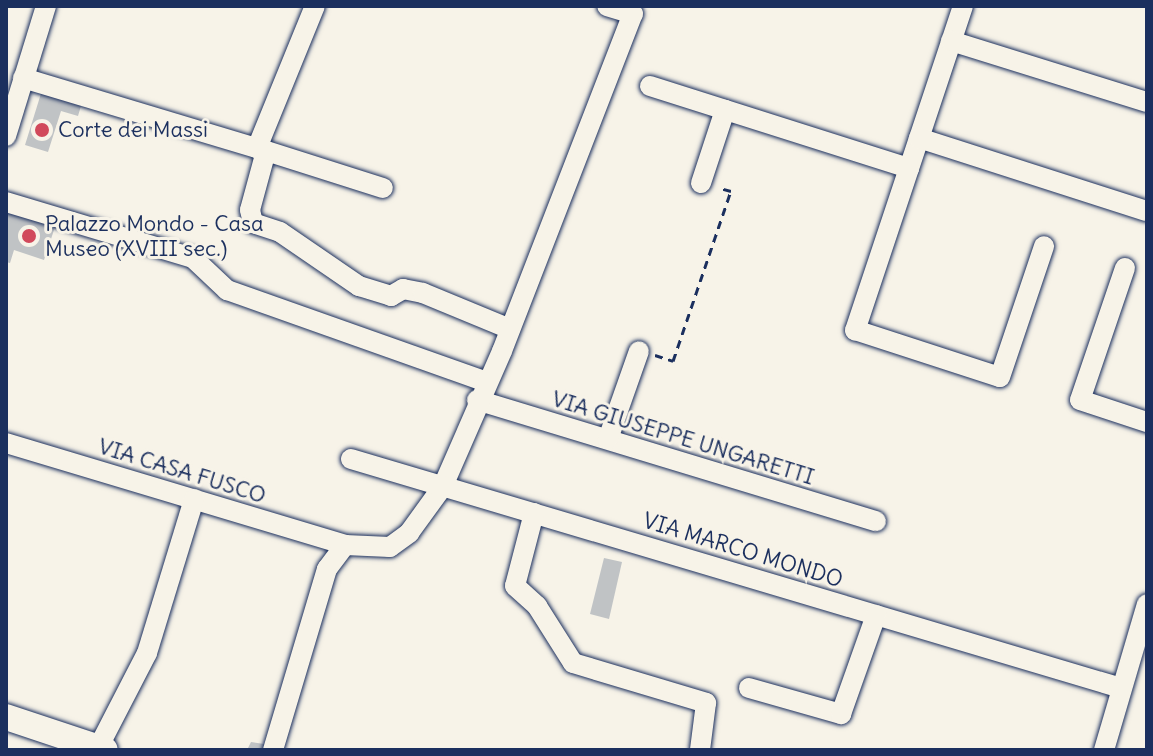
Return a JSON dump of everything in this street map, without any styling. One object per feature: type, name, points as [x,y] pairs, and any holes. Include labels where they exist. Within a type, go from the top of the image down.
[{"type":"street","points":[[6,136],[46,6]]},
{"type":"street","points":[[315,6],[262,150],[250,210],[253,223],[280,232],[359,286],[391,296],[403,289],[423,293],[510,329]]},
{"type":"street","points":[[443,486],[510,329],[633,14],[607,6]]},
{"type":"street","points":[[963,6],[855,330],[1000,377],[1044,246]]},
{"type":"street","points":[[951,41],[1147,102]]},
{"type":"street","points":[[23,78],[383,188]]},
{"type":"street","points":[[650,86],[909,168]]},
{"type":"street","points":[[701,183],[725,110]]},
{"type":"street","points":[[919,138],[1147,211]]},
{"type":"street","name":"VIA GIUSEPPE UNGARETTI","points":[[6,202],[193,258],[227,290],[608,439],[876,521]]},
{"type":"street","points":[[1125,268],[1080,400],[1147,422]]},
{"type":"street","points":[[608,439],[639,351]]},
{"type":"street","name":"VIA CASA FUSCO","points":[[6,443],[345,545],[390,547],[409,533],[443,486]]},
{"type":"street","name":"VIA MARCO MONDO","points":[[351,459],[1121,688]]},
{"type":"street","points":[[6,717],[102,749],[147,653],[194,499]]},
{"type":"street","points":[[534,513],[515,586],[537,606],[573,663],[706,703],[700,750]]},
{"type":"street","points":[[273,750],[327,569],[345,545]]},
{"type":"street","points":[[749,688],[841,714],[876,615]]},
{"type":"street","points":[[1104,750],[1145,618]]},
{"type":"path","points":[[639,351],[673,361],[731,191],[701,183]]},
{"type":"building","name":"Corte dei Massi","points":[[43,87],[83,99],[78,116],[61,111],[48,152],[25,145]]},
{"type":"building","name":"Palazzo Mondo - Casa Museo (XVIII sec.)","points":[[6,205],[57,221],[44,260],[14,250],[10,263],[6,262]]},
{"type":"building","points":[[604,558],[622,562],[609,619],[590,614]]},
{"type":"building","points":[[251,742],[264,744],[266,750],[247,750]]},
{"type":"place","name":"Corte dei Massi","points":[[42,130]]},
{"type":"place","name":"Palazzo Mondo - Casa Museo (XVIII sec.)","points":[[29,236]]}]
